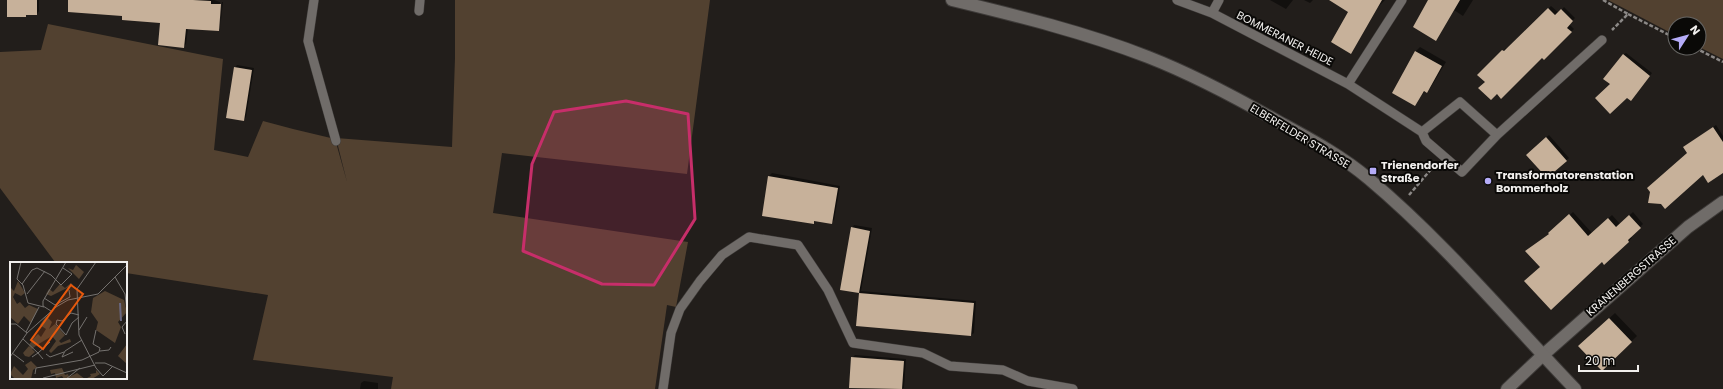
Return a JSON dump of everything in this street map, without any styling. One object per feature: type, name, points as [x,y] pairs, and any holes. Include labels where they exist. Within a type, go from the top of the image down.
[{"type":"main road","name":"ELBERFELDER STRASSE","points":[[952,0],[1039,21],[1104,40],[1149,57],[1208,83],[1283,124],[1342,160],[1367,177],[1415,219],[1507,314],[1575,389]]},
{"type":"main road","name":"KRANENBERGSTRASSE","points":[[1543,355],[1688,227],[1723,202]]},
{"type":"main road","points":[[1507,389],[1543,355]]},
{"type":"lane","points":[[314,0],[308,41],[336,141]]},
{"type":"lane","points":[[419,11],[420,0]]},
{"type":"lane","name":"BOMMERANER HEIDE","points":[[1177,0],[1212,13],[1348,84],[1422,132],[1426,141],[1462,172],[1497,135],[1602,40]]},
{"type":"lane","points":[[1212,13],[1219,0]]},
{"type":"lane","points":[[1348,84],[1402,0]]},
{"type":"lane","points":[[1422,132],[1460,102],[1497,135]]},
{"type":"lane","points":[[663,389],[671,333],[680,309],[700,281],[722,255],[749,237],[798,245],[828,290],[853,343],[923,353],[950,366],[1003,370],[1028,381],[1073,389]]},
{"type":"path","points":[[1602,0],[1667,34]]},
{"type":"path","points":[[1602,40],[1628,14]]},
{"type":"path","points":[[1707,54],[1723,62]]},
{"type":"path","points":[[1400,205],[1443,156]]},
{"type":"highlighted area","points":[[626,101],[688,114],[695,219],[654,285],[602,284],[523,251],[532,164],[554,112]]},
{"type":"shaded area","points":[[455,0],[710,0],[687,174],[502,153],[493,213],[688,242],[676,307],[667,305],[655,389],[391,389],[393,377],[253,360],[268,295],[127,273],[127,262],[55,262],[0,188],[0,52],[41,50],[48,24],[223,59],[214,150],[248,157],[263,121],[335,139],[347,182],[336,138],[452,147]]},
{"type":"shaded area","points":[[1608,0],[1723,0],[1723,59],[1707,51],[1707,16],[1667,16],[1667,31]]},
{"type":"building","points":[[7,0],[37,0],[37,15],[26,15],[26,17],[7,17]]},
{"type":"building","points":[[68,0],[211,1],[211,4],[221,4],[219,31],[186,29],[184,48],[158,45],[160,23],[122,20],[122,16],[68,12]]},
{"type":"building","points":[[1329,0],[1382,0],[1351,54],[1331,42],[1348,12]]},
{"type":"building","points":[[1428,0],[1460,0],[1436,41],[1413,27]]},
{"type":"building","points":[[1548,8],[1555,15],[1561,9],[1573,21],[1567,28],[1572,32],[1544,60],[1542,58],[1501,99],[1497,94],[1491,100],[1478,88],[1485,82],[1477,75]]},
{"type":"building","points":[[1415,51],[1442,66],[1427,93],[1424,91],[1415,106],[1392,93]]},
{"type":"building","points":[[1623,54],[1650,76],[1631,101],[1627,98],[1610,114],[1595,98],[1610,84],[1603,79]]},
{"type":"building","points":[[234,67],[252,70],[244,121],[226,118]]},
{"type":"building","points":[[1713,127],[1723,142],[1723,173],[1708,183],[1703,175],[1665,209],[1661,204],[1648,203],[1650,192],[1647,188],[1687,153],[1683,147]]},
{"type":"building","points":[[1546,137],[1567,161],[1547,178],[1526,155]]},
{"type":"building","points":[[768,176],[838,188],[832,224],[814,221],[814,224],[762,216]]},
{"type":"building","points":[[1569,214],[1588,236],[1608,218],[1616,227],[1629,215],[1641,228],[1628,240],[1629,242],[1604,265],[1602,262],[1551,310],[1524,281],[1540,267],[1525,251],[1549,234],[1548,233]]},
{"type":"building","points":[[851,227],[870,231],[859,293],[840,290]]},
{"type":"building","points":[[859,293],[974,303],[971,336],[856,326]]},
{"type":"building","points":[[1609,318],[1632,342],[1602,371],[1578,346]]},
{"type":"building","points":[[851,357],[904,361],[902,389],[849,388]]},
{"type":"place","name":"Trienendorfer Straße","points":[[1373,171]]},
{"type":"place","name":"Transformatorenstation Bommerholz","points":[[1488,181]]}]
